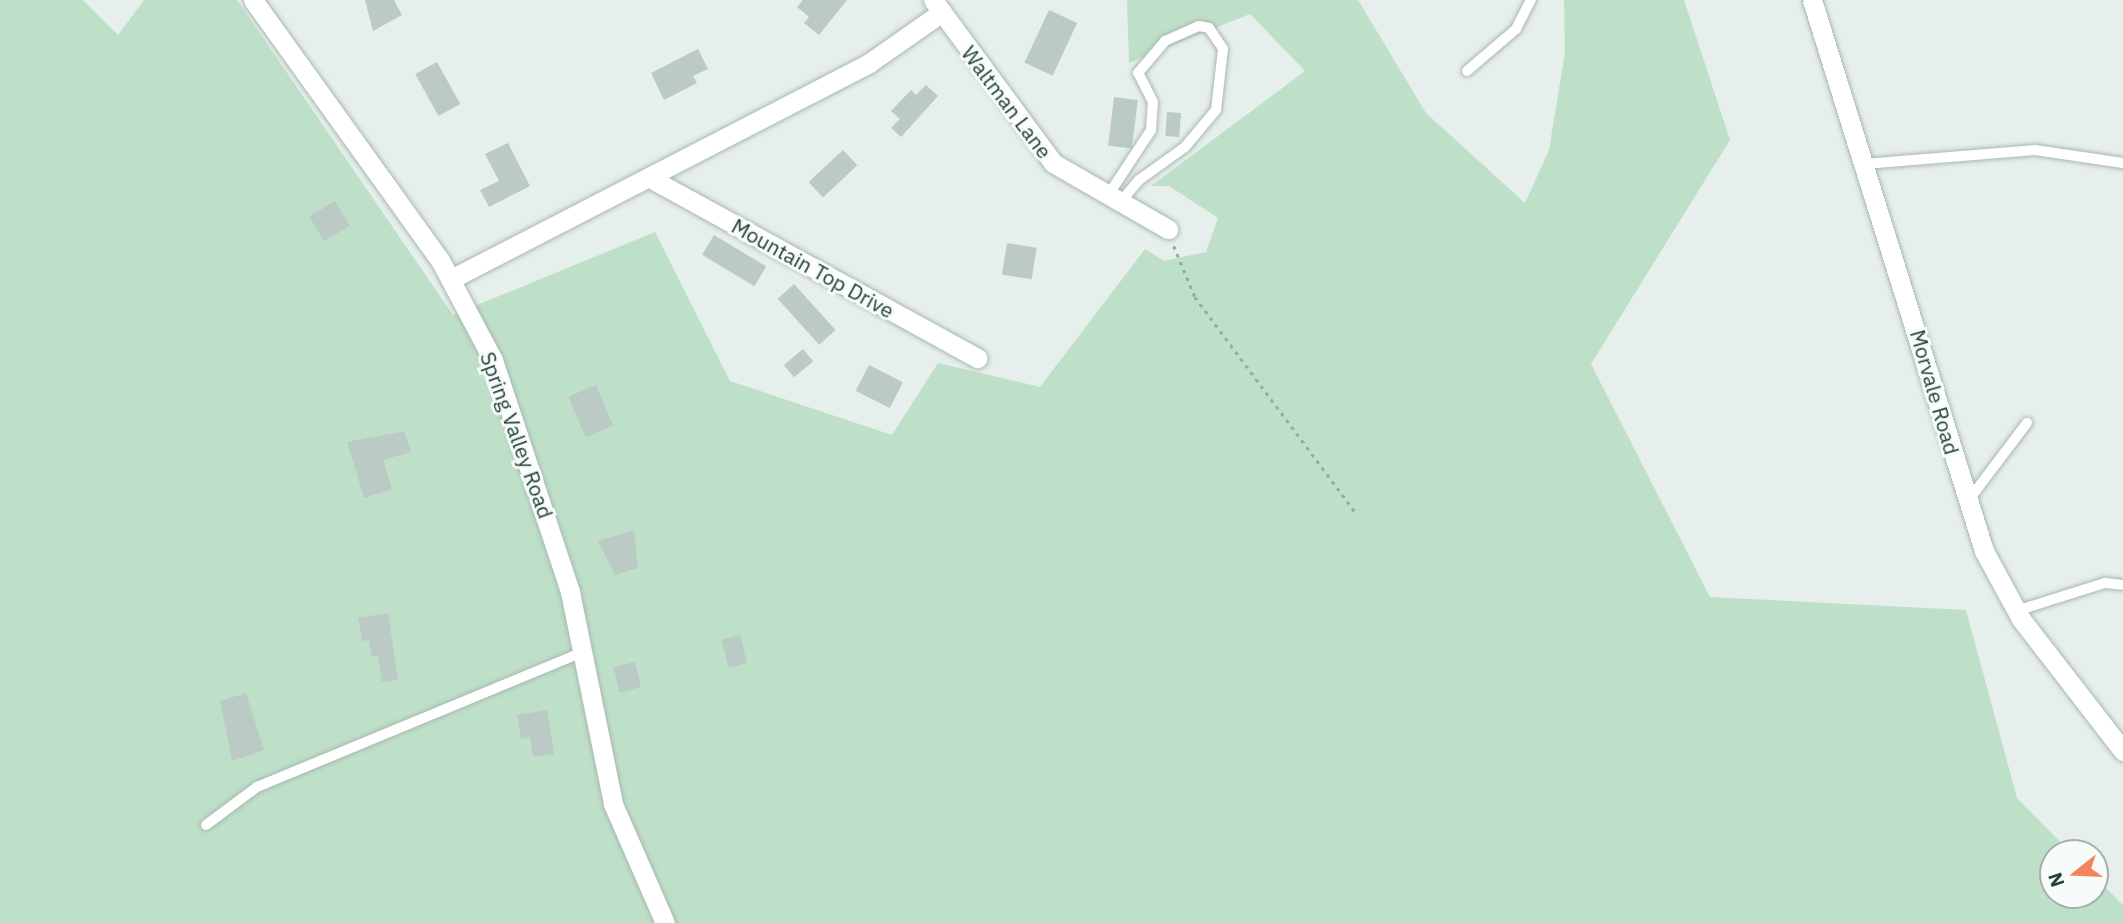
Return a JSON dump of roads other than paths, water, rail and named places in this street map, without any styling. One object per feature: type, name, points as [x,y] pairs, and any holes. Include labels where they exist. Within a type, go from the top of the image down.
[{"type":"street","name":"Spring Valley Road","points":[[253,0],[452,279],[496,369],[561,561],[583,652],[612,804],[665,923]]},
{"type":"street","name":"Morvale Road","points":[[1812,0],[1968,501],[2016,611],[2123,751]]},
{"type":"street","points":[[452,279],[869,63],[938,6]]},
{"type":"street","name":"Waltman Lane","points":[[938,6],[1045,155],[1113,200],[1168,229]]},
{"type":"street","name":"Mountain Top Drive","points":[[648,177],[977,358]]},
{"type":"lane","points":[[1467,71],[1516,29],[1531,0]]},
{"type":"lane","points":[[1209,28],[1223,49],[1216,110],[1185,147],[1113,200],[1151,130],[1153,102],[1138,73],[1165,41],[1209,28]]},
{"type":"lane","points":[[1864,164],[2035,150],[2123,163]]},
{"type":"lane","points":[[1968,501],[2027,424]]},
{"type":"lane","points":[[2016,611],[2105,583],[2123,585]]},
{"type":"lane","points":[[206,825],[257,787],[583,652]]}]
